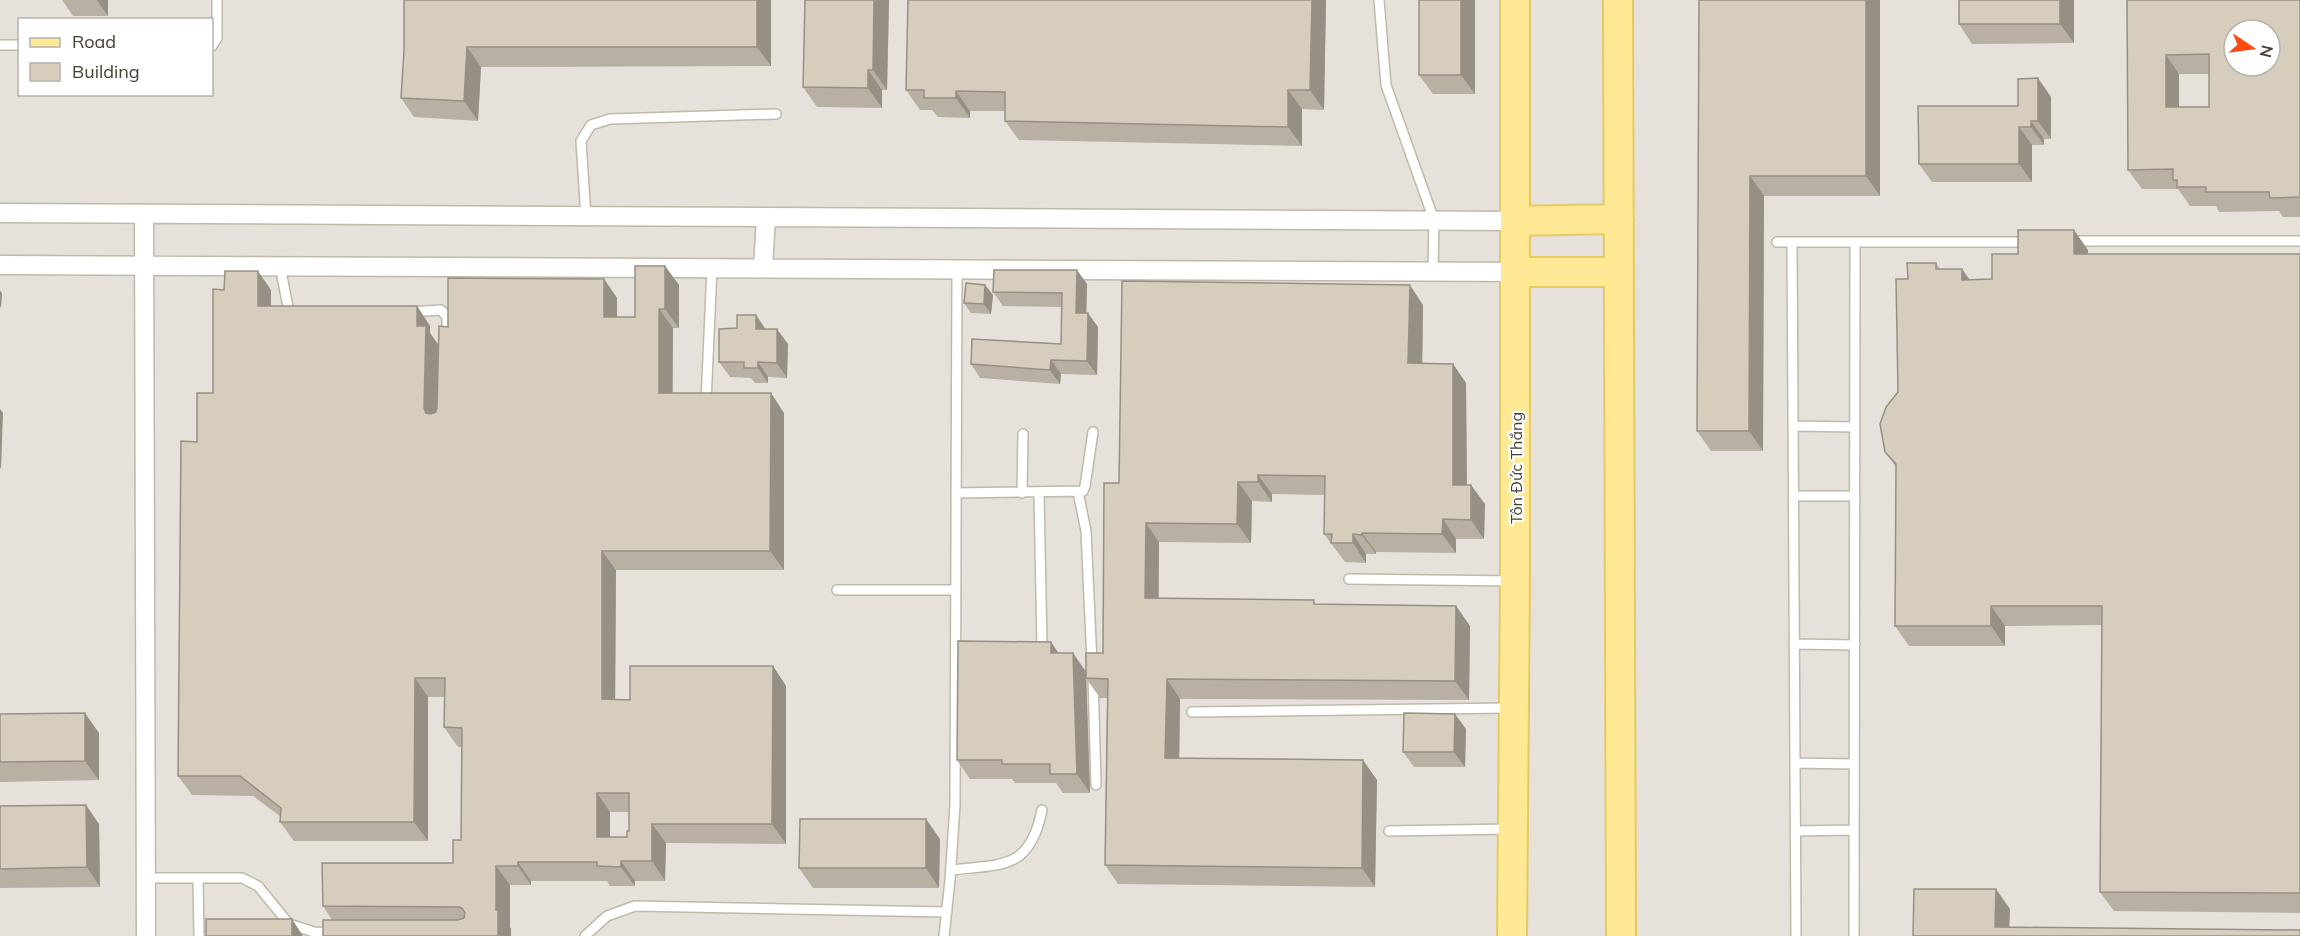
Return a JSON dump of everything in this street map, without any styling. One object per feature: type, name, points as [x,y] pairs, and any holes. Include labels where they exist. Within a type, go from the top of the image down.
[{"type":"main road","name":"Tôn Đức Thắng","points":[[1512,936],[1516,272],[1515,0]]},
{"type":"main road","points":[[1618,0],[1621,936]]},
{"type":"main road","points":[[1516,221],[1619,219]]},
{"type":"main road","points":[[1516,272],[1619,272]]},
{"type":"street","points":[[0,213],[144,216],[1516,221]]},
{"type":"street","points":[[144,216],[146,936]]},
{"type":"street","points":[[763,268],[766,218]]},
{"type":"street","points":[[0,264],[1516,272]]},
{"type":"lane","points":[[213,45],[218,38],[218,0]]},
{"type":"lane","points":[[1379,0],[1386,85],[1434,220],[1432,272]]},
{"type":"lane","points":[[0,45],[18,45]]},
{"type":"lane","points":[[586,217],[581,141],[591,126],[610,119],[776,114]]},
{"type":"lane","points":[[2066,241],[2300,241]]},
{"type":"lane","points":[[1777,242],[2042,242]]},
{"type":"lane","points":[[1792,242],[1796,936]]},
{"type":"lane","points":[[1854,936],[1855,242]]},
{"type":"lane","points":[[280,266],[289,312],[301,317]]},
{"type":"lane","points":[[706,402],[712,268]]},
{"type":"lane","points":[[944,936],[955,805],[957,269]]},
{"type":"lane","points":[[394,312],[441,310],[447,317],[446,350]]},
{"type":"lane","points":[[1793,426],[1855,427]]},
{"type":"lane","points":[[956,493],[1078,492],[1085,486],[1093,432]]},
{"type":"lane","points":[[1022,493],[1023,434]]},
{"type":"lane","points":[[1078,492],[1086,531],[1096,785]]},
{"type":"lane","points":[[1039,493],[1042,648]]},
{"type":"lane","points":[[1793,496],[1855,496]]},
{"type":"lane","points":[[1349,579],[1515,581]]},
{"type":"lane","points":[[837,590],[955,590]]},
{"type":"lane","points":[[1794,644],[1854,645]]},
{"type":"lane","points":[[1191,712],[1513,708]]},
{"type":"lane","points":[[1795,764],[1854,764]]},
{"type":"lane","points":[[951,870],[1008,863],[1026,851],[1038,829],[1042,810]]},
{"type":"lane","points":[[1389,831],[1513,829]]},
{"type":"lane","points":[[1795,831],[1854,830]]},
{"type":"lane","points":[[146,878],[242,878],[258,886],[289,924],[314,934],[343,933]]},
{"type":"lane","points":[[198,878],[199,936]]},
{"type":"lane","points":[[585,936],[607,916],[634,906],[947,912]]},
{"type":"shaded area","points":[[0,0],[2300,0],[2300,936],[0,936]]},
{"type":"building","points":[[404,0],[757,0],[757,47],[467,47],[464,101],[401,98]]},
{"type":"building","points":[[805,0],[874,0],[873,70],[868,70],[868,88],[803,87]]},
{"type":"building","points":[[908,0],[1312,0],[1310,90],[1288,90],[1288,127],[1005,121],[1005,92],[956,91],[956,98],[924,98],[924,90],[906,90]]},
{"type":"building","points":[[1419,0],[1461,0],[1461,75],[1419,75]]},
{"type":"building","points":[[1699,0],[1866,0],[1866,176],[1750,176],[1749,431],[1697,431]]},
{"type":"building","points":[[1959,0],[2060,0],[2060,24],[1959,24]]},
{"type":"building","points":[[2127,0],[2300,0],[2300,197],[2270,198],[2269,192],[2206,192],[2206,187],[2177,187],[2177,180],[2173,180],[2173,169],[2128,170]],"holes":[[[2209,54],[2209,107],[2166,107],[2166,55]]]},
{"type":"building","points":[[2038,78],[2038,121],[2031,121],[2031,127],[2019,127],[2019,164],[1919,164],[1918,106],[2018,106],[2018,79]]},
{"type":"building","points":[[2018,230],[2074,230],[2074,254],[2300,254],[2300,893],[2100,892],[2102,606],[1991,606],[1991,626],[1895,626],[1896,464],[1885,452],[1880,424],[1886,407],[1898,392],[1896,279],[1908,279],[1907,263],[1936,263],[1936,269],[1962,269],[1962,280],[1992,279],[1992,254],[2018,254]]},
{"type":"building","points":[[635,266],[665,266],[665,309],[659,309],[659,393],[771,393],[770,551],[602,551],[602,699],[630,700],[630,666],[773,666],[772,824],[652,824],[652,861],[621,861],[621,867],[597,866],[597,862],[518,862],[518,866],[496,866],[498,936],[323,936],[323,920],[458,920],[464,918],[465,913],[459,907],[323,906],[322,863],[453,863],[453,840],[461,840],[462,728],[444,727],[445,678],[415,678],[414,822],[280,822],[281,808],[240,776],[178,776],[181,441],[197,442],[197,393],[213,393],[213,289],[224,290],[225,271],[258,271],[258,306],[417,306],[417,326],[426,326],[424,408],[426,413],[431,414],[436,412],[437,408],[439,326],[448,327],[448,278],[604,279],[604,317],[635,317]],"holes":[[[597,793],[629,793],[627,837],[597,837]]]},
{"type":"building","points":[[994,270],[1077,270],[1076,313],[1088,313],[1087,361],[1051,360],[1050,370],[971,364],[972,339],[1061,344],[1062,293],[993,292]]},
{"type":"building","points":[[1122,281],[1410,285],[1408,363],[1453,364],[1453,485],[1471,485],[1471,520],[1443,519],[1442,534],[1362,533],[1362,535],[1353,534],[1353,543],[1331,543],[1332,534],[1324,534],[1325,476],[1258,475],[1258,482],[1238,482],[1237,524],[1146,523],[1145,598],[1314,600],[1314,604],[1456,606],[1455,681],[1167,679],[1165,758],[1363,760],[1362,868],[1105,865],[1108,679],[1086,678],[1086,653],[1103,653],[1104,483],[1119,483]]},
{"type":"building","points":[[966,283],[985,285],[984,304],[964,303]]},
{"type":"building","points":[[737,315],[756,315],[756,329],[777,329],[777,363],[758,362],[758,368],[744,368],[744,362],[719,362],[719,329],[737,328]]},
{"type":"building","points":[[958,641],[1051,642],[1051,653],[1073,653],[1077,774],[1050,774],[1050,764],[1002,764],[1002,760],[957,760]]},
{"type":"building","points":[[85,713],[85,761],[0,762],[0,714]]},
{"type":"building","points":[[1404,713],[1455,714],[1454,752],[1403,752]]},
{"type":"building","points":[[86,805],[87,867],[0,869],[0,806]]},
{"type":"building","points":[[800,819],[926,819],[926,868],[799,868]]},
{"type":"building","points":[[1914,889],[1996,889],[1995,927],[2300,930],[2300,936],[1913,936]]},
{"type":"building","points":[[206,919],[292,919],[292,936],[206,936]]}]
